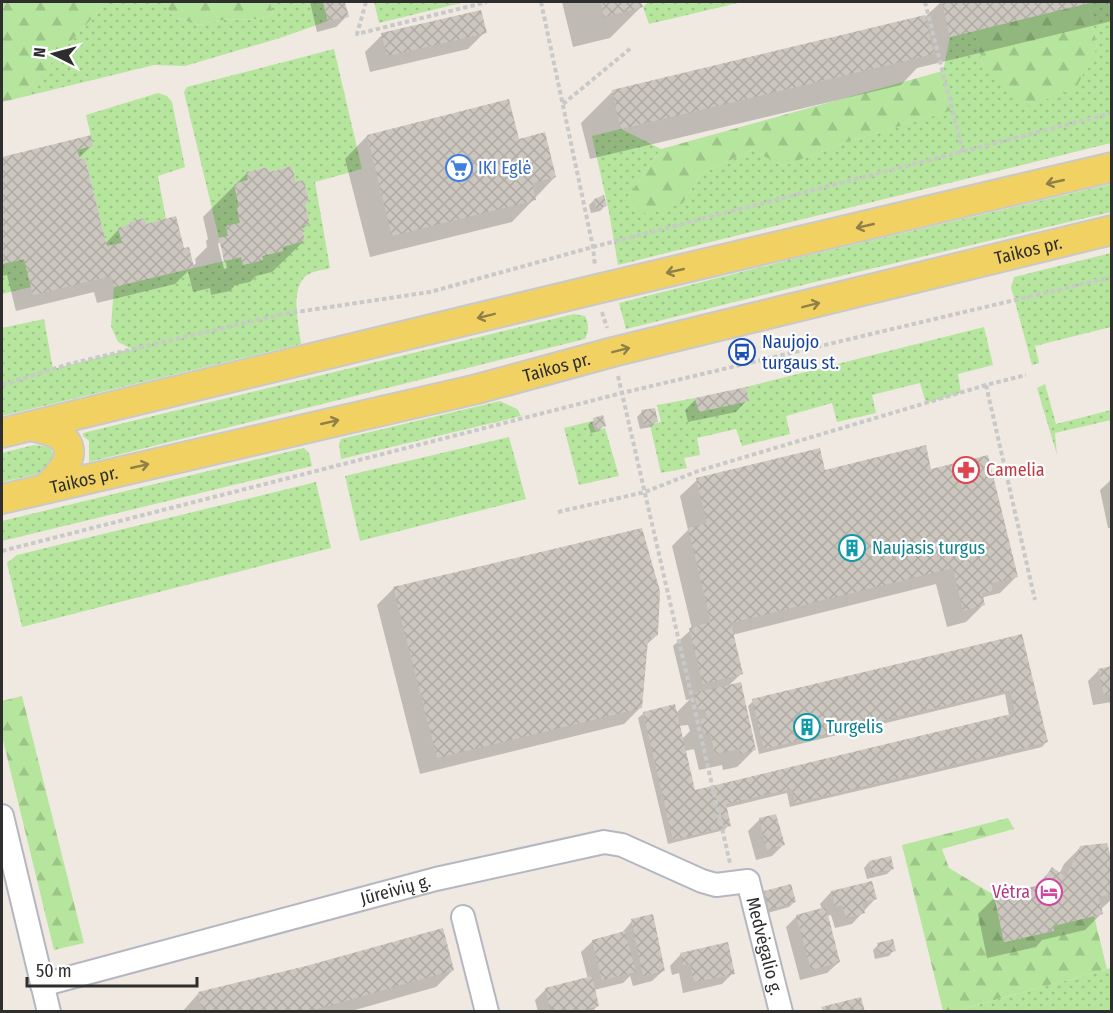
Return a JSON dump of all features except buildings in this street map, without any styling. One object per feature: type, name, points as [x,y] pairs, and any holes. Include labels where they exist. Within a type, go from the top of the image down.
[{"type":"main road","points":[[2,433],[1112,167]]},
{"type":"main road","name":"Taikos pr.","points":[[2,499],[477,388],[613,352],[1112,231]]},
{"type":"main road","points":[[32,426],[61,436],[68,447],[67,463],[61,473],[46,488]]},
{"type":"street","points":[[2,816],[49,1011]]},
{"type":"street","name":"Jūreivių g.","points":[[42,985],[436,879],[604,842],[622,845],[702,881],[716,885],[742,882]]},
{"type":"street","name":"Medvėgalio g.","points":[[742,882],[781,1011]]},
{"type":"street","points":[[463,917],[487,1011]]},
{"type":"path","points":[[366,2],[357,34],[487,2]]},
{"type":"path","points":[[541,2],[593,247],[597,289],[742,882]]},
{"type":"path","points":[[925,2],[963,152]]},
{"type":"path","points":[[563,104],[631,48]]},
{"type":"path","points":[[2,385],[69,364],[283,314],[430,292],[593,247],[1112,113]]},
{"type":"path","points":[[2,551],[622,393],[1112,277]]},
{"type":"path","points":[[558,512],[645,492],[698,471],[1026,375]]},
{"type":"path","points":[[986,385],[1035,600]]},
{"type":"green space","points":[[2,2],[107,2],[19,98],[2,102]]},
{"type":"green space","points":[[107,2],[164,2],[173,17],[199,25],[219,20],[262,19],[273,14],[270,2],[323,2],[328,21],[280,38],[185,66],[154,65],[19,98]]},
{"type":"green space","points":[[164,2],[270,2],[273,14],[262,19],[219,20],[199,25],[173,17]]},
{"type":"green space","points":[[374,2],[465,2],[379,23]]},
{"type":"green space","points":[[648,2],[742,2],[649,24],[643,7]]},
{"type":"green space","points":[[1111,2],[1111,143],[618,265],[592,136],[621,129],[661,149],[627,198],[683,203],[701,174],[752,150],[783,166],[850,141],[952,110],[943,71],[950,37],[974,31],[983,65],[1097,48],[1089,3]]},
{"type":"green space","points":[[1089,3],[1097,48],[1076,88],[1029,106],[983,65],[974,31]]},
{"type":"green space","points":[[334,49],[362,169],[315,182],[330,268],[307,275],[301,281],[296,307],[301,344],[2,416],[2,328],[44,319],[53,369],[132,349],[118,342],[111,326],[114,287],[241,257],[243,265],[263,260],[262,256],[283,251],[282,247],[305,241],[302,226],[310,224],[305,203],[309,202],[304,181],[296,182],[292,166],[269,172],[268,167],[247,172],[248,180],[234,184],[240,223],[226,226],[228,236],[219,238],[184,92],[187,87]]},
{"type":"green space","points":[[943,71],[953,110],[850,141],[783,166],[752,150],[701,174],[683,203],[647,215],[627,198],[661,149]]},
{"type":"green space","points":[[158,93],[167,96],[172,102],[185,167],[158,176],[166,219],[146,224],[129,222],[122,243],[107,246],[85,158],[80,159],[77,150],[93,145],[86,115]]},
{"type":"green space","points":[[1111,184],[1111,212],[626,329],[619,303],[793,259]]},
{"type":"green space","points":[[1111,253],[1111,327],[1035,346],[1039,363],[1032,365],[1011,287],[1014,277]]},
{"type":"green space","points":[[24,259],[31,287],[2,294],[2,264]]},
{"type":"green space","points":[[574,314],[585,316],[588,328],[585,339],[89,462],[89,441],[83,433]]},
{"type":"green space","points":[[984,327],[993,365],[958,374],[961,393],[926,403],[920,383],[872,395],[876,413],[837,422],[832,403],[786,416],[790,434],[742,446],[736,429],[697,438],[700,455],[684,458],[687,468],[661,473],[650,425],[661,422],[657,405],[695,398],[699,412],[748,401],[746,387]]},
{"type":"green space","points":[[1045,384],[1056,424],[1111,410],[1111,420],[1055,433],[1057,455],[1037,388]]},
{"type":"green space","points":[[500,401],[517,409],[521,416],[341,459],[339,444],[341,439]]},
{"type":"green space","points":[[592,421],[595,431],[605,428],[619,476],[579,485],[564,428]]},
{"type":"green space","points":[[509,437],[526,499],[360,541],[345,476]]},
{"type":"green space","points":[[34,445],[50,447],[54,455],[53,464],[38,474],[2,482],[2,453]]},
{"type":"green space","points":[[304,448],[309,453],[312,466],[2,541],[2,521]]},
{"type":"green space","points":[[316,482],[331,548],[22,627],[7,563],[17,555]]},
{"type":"green space","points":[[22,696],[84,943],[54,950],[2,736],[2,701]]},
{"type":"green space","points":[[1008,818],[1014,829],[942,849],[949,868],[994,895],[1004,942],[1054,931],[1053,926],[1094,916],[1107,969],[955,1011],[943,1011],[902,845]]},
{"type":"green space","points":[[1111,968],[1111,1011],[955,1011]]},
{"type":"place","name":"IKI Eglė","points":[[459,168]]},
{"type":"place","name":"Naujojo turgaus st.","points":[[742,352]]},
{"type":"place","name":"Camelia","points":[[966,470]]},
{"type":"place","name":"Naujasis turgus","points":[[852,548]]},
{"type":"place","name":"Turgelis","points":[[807,727]]},
{"type":"place","name":"Vėtra","points":[[1049,892]]}]
